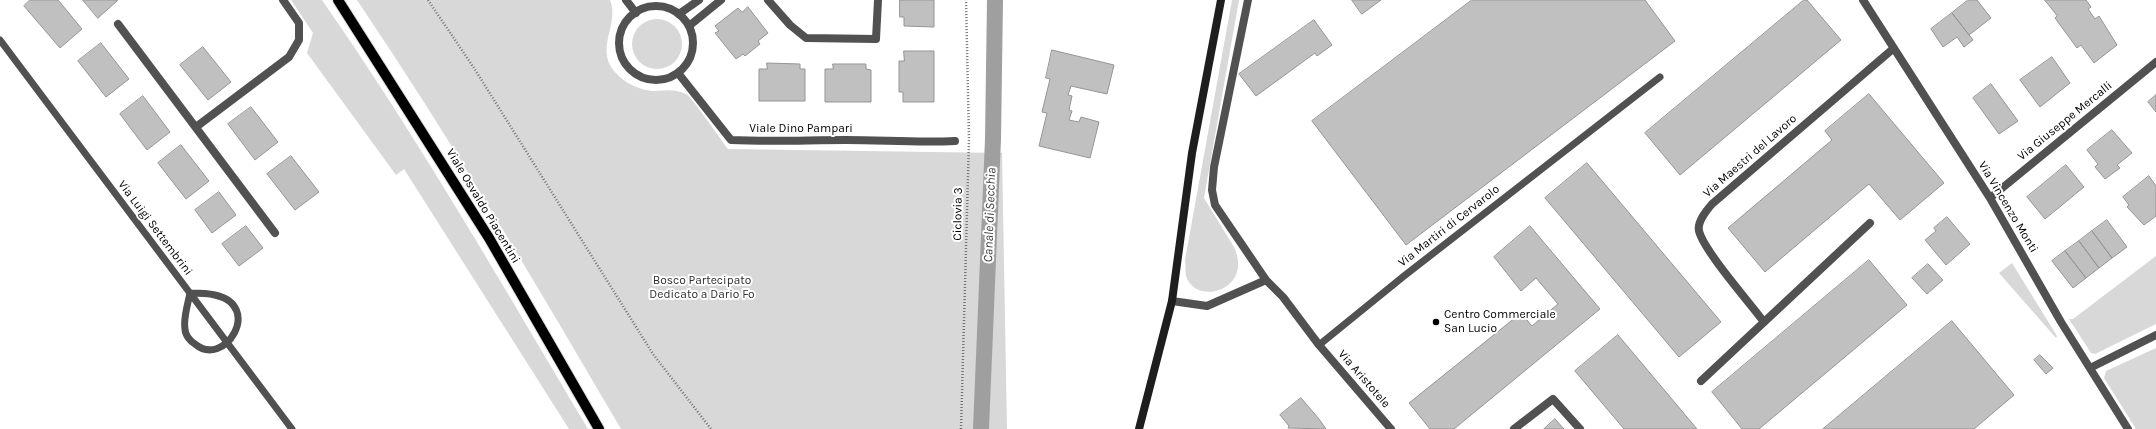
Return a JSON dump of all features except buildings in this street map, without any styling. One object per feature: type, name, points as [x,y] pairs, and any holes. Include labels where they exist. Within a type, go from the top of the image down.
[{"type":"main road","name":"Viale Osvaldo Piacentini","points":[[338,0],[489,238],[600,429]]},
{"type":"main road","points":[[1139,429],[1172,301],[1192,153],[1221,0]]},
{"type":"street","points":[[196,127],[289,57],[299,40],[299,23],[283,0]]},
{"type":"street","points":[[626,0],[636,13]]},
{"type":"street","points":[[679,14],[698,0]]},
{"type":"street","points":[[689,26],[721,0]]},
{"type":"street","points":[[768,0],[790,25],[806,38],[876,39],[878,0]]},
{"type":"street","points":[[1248,0],[1214,167],[1212,190],[1215,205],[1266,280],[1283,297],[1319,345]]},
{"type":"street","name":"Via Vincenzo Monti","points":[[1863,0],[1990,198],[2061,322],[2128,429]]},
{"type":"street","points":[[657,6],[669,9],[679,14],[689,26],[693,42],[691,57],[685,66],[678,73],[667,79],[650,79],[634,73],[626,64],[621,54],[619,42],[621,31],[627,20],[646,8],[657,6]]},
{"type":"street","points":[[118,24],[276,232]]},
{"type":"street","name":"Via Maestri del Lavoro","points":[[1764,322],[1706,246],[1699,231],[1703,216],[1712,204],[1894,48]]},
{"type":"street","name":"Via Giuseppe Mercalli","points":[[1990,198],[2156,62]]},
{"type":"street","name":"Viale Dino Pampari","points":[[678,73],[731,140],[847,140],[918,143],[956,141]]},
{"type":"street","points":[[1701,381],[1870,223]]},
{"type":"street","points":[[1172,301],[1207,306],[1266,280]]},
{"type":"street","points":[[2090,368],[2156,335]]},
{"type":"street","name":"Via Aristotele","points":[[1319,345],[1391,429]]},
{"type":"street","points":[[1514,429],[1554,399],[1580,429]]},
{"type":"lane","name":"Via Luigi Settembrini","points":[[0,40],[292,429]]},
{"type":"lane","name":"Via Martiri di Cervarolo","points":[[1319,345],[1404,276],[1660,77]]},
{"type":"lane","points":[[190,293],[216,295],[228,301],[235,308],[238,316],[238,326],[234,335],[227,342],[219,347],[209,349],[199,348],[190,340],[184,330],[190,293]]},
{"type":"path","points":[[428,0],[479,75],[653,354],[711,429]]},
{"type":"path","name":"Ciclovia 3","points":[[961,429],[969,140],[966,0]]},
{"type":"green space","points":[[291,0],[322,0],[426,158],[588,429],[569,429],[404,169],[396,175],[307,53],[313,33]]},
{"type":"green space","name":"Bosco Partecipato Dedicato a Dario Fo","points":[[357,0],[610,0],[612,16],[607,57],[614,71],[624,80],[636,87],[650,91],[667,90],[686,94],[700,110],[728,149],[1002,153],[1007,429],[621,429],[525,266],[426,105]]},
{"type":"green space","points":[[1232,0],[1239,0],[1204,198],[1234,247],[1238,262],[1236,274],[1230,283],[1221,289],[1211,292],[1201,291],[1192,285],[1186,276],[1185,260]]},
{"type":"green space","points":[[657,19],[671,23],[678,30],[682,44],[678,58],[671,65],[657,69],[643,65],[636,58],[632,44],[636,30],[643,23]]},
{"type":"green space","points":[[2156,256],[2156,324],[2095,354],[2091,353],[2069,319],[2073,319]]},
{"type":"green space","points":[[2012,263],[2057,336],[2056,338],[1999,273]]},
{"type":"green space","points":[[2156,348],[2156,429],[2136,429],[2104,378],[2106,371]]},
{"type":"waterway","name":"Canale di Secchia","points":[[981,429],[993,139],[995,0]]},
{"type":"place","name":"Centro Commerciale San Lucio","points":[[1436,322]]}]
